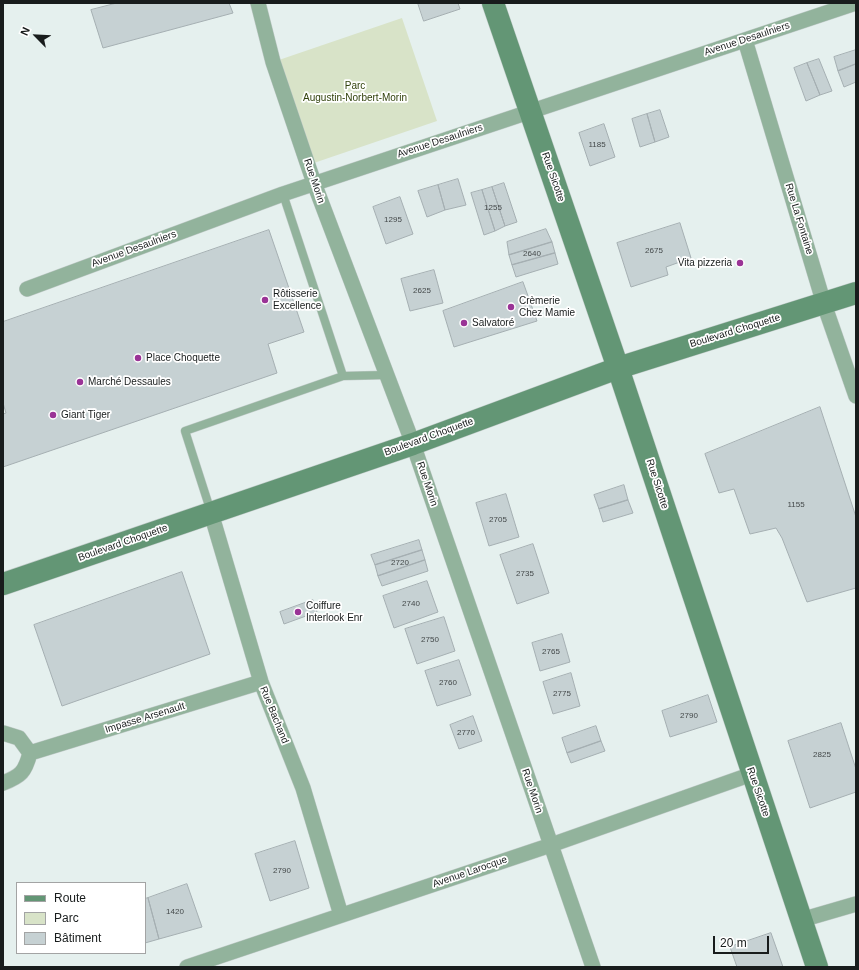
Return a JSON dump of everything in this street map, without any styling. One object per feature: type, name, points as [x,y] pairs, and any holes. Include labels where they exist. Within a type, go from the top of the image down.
[{"type":"street","name":"Rue Morin","points":[[258,3],[273,62],[314,183],[413,444],[593,967]]},
{"type":"street","name":"Rue Sicotte","points":[[493,3],[618,368],[817,967]]},
{"type":"street","name":"Avenue Desaulniers","points":[[27,289],[314,183],[856,3]]},
{"type":"street","name":"Rue La Fontaine","points":[[745,40],[824,304],[856,396]]},
{"type":"street","name":"Boulevard Choquette","points":[[3,584],[413,444],[618,368],[856,293]]},
{"type":"street","name":"Rue Bachand","points":[[211,513],[261,682],[303,788],[341,915]]},
{"type":"street","name":"Impasse Arsenault","points":[[30,753],[261,682]]},
{"type":"street","points":[[3,733],[19,738],[30,753],[26,767],[16,778],[3,783]]},
{"type":"street","name":"Avenue Larocque","points":[[187,967],[551,845],[752,774]]},
{"type":"street","points":[[801,920],[856,904]]},
{"type":"lane","points":[[283,194],[343,376]]},
{"type":"lane","points":[[211,513],[185,432],[343,376],[386,375]]},
{"type":"green space","name":"Parc Augustin-Norbert-Morin","points":[[402,18],[437,121],[308,165],[273,62]]},
{"type":"building","points":[[117,3],[229,3],[233,13],[103,48],[91,10]]},
{"type":"building","points":[[418,3],[458,3],[460,9],[424,21]]},
{"type":"building","points":[[856,50],[856,64],[838,71],[834,57]]},
{"type":"building","points":[[819,59],[832,91],[820,95],[807,63]]},
{"type":"building","points":[[807,63],[820,95],[806,101],[794,68]]},
{"type":"building","points":[[856,64],[856,82],[844,87],[838,71]]},
{"type":"building","points":[[660,110],[669,137],[655,142],[647,114]]},
{"type":"building","points":[[647,114],[655,142],[640,147],[632,119]]},
{"type":"building","points":[[604,124],[615,157],[590,166],[579,133]]},
{"type":"building","points":[[458,179],[466,205],[445,210],[438,185]]},
{"type":"building","points":[[504,183],[517,222],[505,226],[492,187]]},
{"type":"building","points":[[438,185],[445,210],[427,217],[418,191]]},
{"type":"building","points":[[492,187],[505,226],[495,231],[482,190]]},
{"type":"building","points":[[482,190],[495,231],[484,235],[471,193]]},
{"type":"building","points":[[400,197],[413,234],[386,244],[373,207]]},
{"type":"building","points":[[680,223],[691,258],[666,267],[668,275],[631,287],[617,243]]},
{"type":"building","points":[[546,229],[552,242],[509,255],[507,242]]},
{"type":"building","name":"Place Choquette","points":[[269,230],[304,332],[268,344],[277,373],[3,467],[3,414],[6,413],[3,403],[3,322]]},
{"type":"building","points":[[552,242],[555,253],[512,265],[509,255]]},
{"type":"building","points":[[555,253],[558,264],[516,277],[512,265]]},
{"type":"building","points":[[434,270],[443,303],[410,311],[401,279]]},
{"type":"building","points":[[523,282],[537,321],[454,347],[443,311]]},
{"type":"building","points":[[820,407],[856,517],[856,588],[807,602],[782,538],[776,528],[750,534],[734,489],[719,493],[705,454]]},
{"type":"building","points":[[624,485],[628,500],[599,509],[594,495]]},
{"type":"building","points":[[506,494],[519,537],[489,546],[476,503]]},
{"type":"building","points":[[628,500],[633,513],[603,522],[599,509]]},
{"type":"building","points":[[419,540],[422,550],[375,565],[371,555]]},
{"type":"building","points":[[533,544],[549,593],[517,604],[500,555]]},
{"type":"building","points":[[422,550],[425,560],[378,576],[375,565]]},
{"type":"building","points":[[425,560],[428,571],[382,586],[378,576]]},
{"type":"building","points":[[182,572],[210,654],[62,706],[34,625]]},
{"type":"building","points":[[427,581],[438,612],[394,628],[383,596]]},
{"type":"building","name":"Coiffure Interlook Enr","points":[[313,600],[317,612],[284,624],[280,612]]},
{"type":"building","points":[[444,617],[455,651],[417,664],[405,629]]},
{"type":"building","points":[[562,634],[570,662],[540,671],[532,643]]},
{"type":"building","points":[[459,660],[471,695],[437,706],[425,671]]},
{"type":"building","points":[[571,673],[580,706],[553,714],[543,682]]},
{"type":"building","points":[[708,695],[717,722],[670,737],[662,711]]},
{"type":"building","points":[[473,716],[482,741],[459,749],[450,725]]},
{"type":"building","points":[[841,723],[856,769],[856,792],[810,808],[788,741]]},
{"type":"building","points":[[596,726],[601,741],[567,753],[562,738]]},
{"type":"building","points":[[601,741],[605,751],[571,763],[567,753]]},
{"type":"building","points":[[295,841],[309,888],[270,901],[255,854]]},
{"type":"building","points":[[187,884],[202,927],[159,939],[148,898]]},
{"type":"building","points":[[148,898],[159,939],[146,943],[146,899]]},
{"type":"building","points":[[771,933],[783,967],[737,967],[730,947]]},
{"type":"place","name":"Vita pizzeria","points":[[740,263]]},
{"type":"place","name":"Rôtisserie Excellence","points":[[265,300]]},
{"type":"place","name":"Crèmerie Chez Mamie","points":[[511,307]]},
{"type":"place","name":"Salvatoré","points":[[464,323]]},
{"type":"place","name":"Place Choquette","points":[[138,358]]},
{"type":"place","name":"Marché Dessaules","points":[[80,382]]},
{"type":"place","name":"Giant Tiger","points":[[53,415]]},
{"type":"place","name":"Coiffure Interlook Enr","points":[[298,612]]}]
